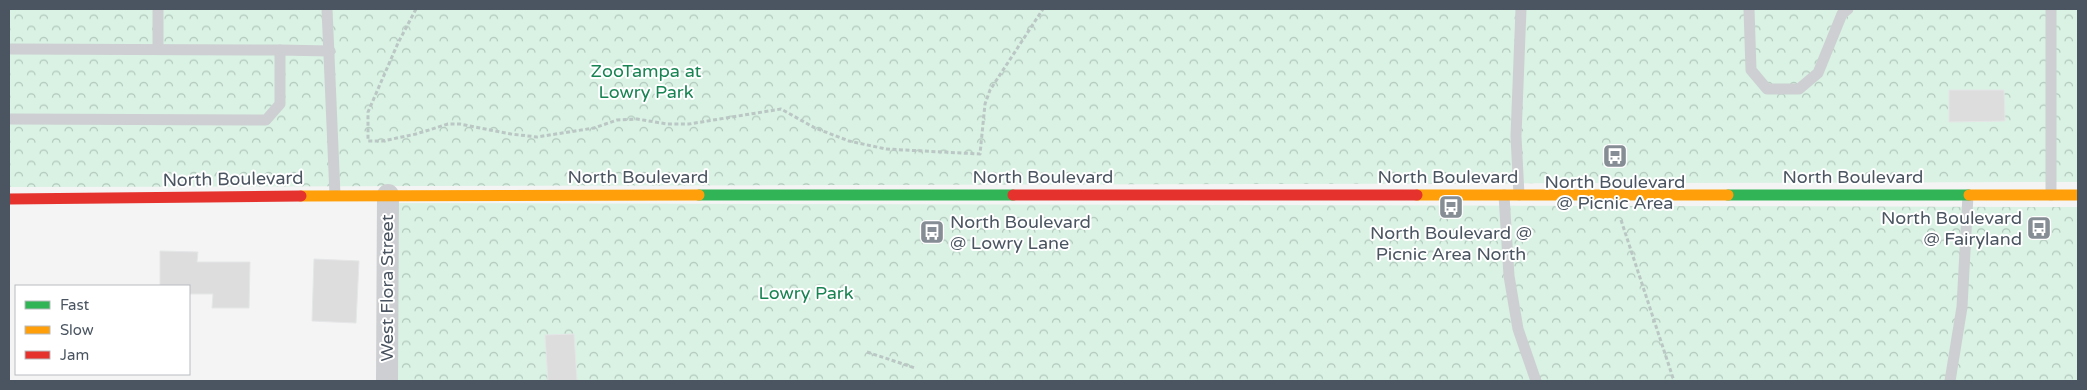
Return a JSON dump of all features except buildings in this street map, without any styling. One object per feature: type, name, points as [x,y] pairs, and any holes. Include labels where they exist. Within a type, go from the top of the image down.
[{"type":"street","name":"North Boulevard","points":[[9,199],[388,195],[2078,195]]},
{"type":"street","name":"West Flora Street","points":[[387,381],[388,195]]},
{"type":"lane","points":[[158,9],[158,49]]},
{"type":"lane","points":[[327,9],[335,196]]},
{"type":"lane","points":[[1519,195],[1516,136],[1521,9]]},
{"type":"lane","points":[[1749,9],[1750,70],[1767,89],[1799,89],[1818,73],[1842,14],[1848,9]]},
{"type":"lane","points":[[2051,9],[2051,195]]},
{"type":"lane","points":[[9,49],[330,51]]},
{"type":"lane","points":[[9,119],[266,120],[280,104],[280,50]]},
{"type":"lane","points":[[1504,195],[1509,276],[1518,329],[1536,381]]},
{"type":"lane","points":[[1950,381],[1962,307],[1968,195]]},
{"type":"path","points":[[416,9],[398,43],[368,112],[368,141],[383,141],[416,134],[448,124],[460,124],[510,134],[537,137],[594,128],[617,120],[636,119],[667,124],[689,124],[781,109],[815,128],[849,141],[886,149],[980,154],[985,104],[990,90],[1043,9]]},
{"type":"path","points":[[1623,225],[1674,381]]},
{"type":"path","points":[[868,352],[916,368]]},
{"type":"green space","name":"ZooTampa at Lowry Park","points":[[9,9],[2078,9],[2078,182],[9,187]]},
{"type":"green space","name":"Lowry Park","points":[[381,203],[2078,207],[2078,381],[383,381]]},
{"type":"traffic: fast","points":[[699,195],[1013,195]]},
{"type":"traffic: fast","points":[[1728,195],[1969,195]]},
{"type":"traffic: slow","points":[[301,196],[699,195]]},
{"type":"traffic: slow","points":[[1417,195],[1728,195]]},
{"type":"traffic: slow","points":[[1969,195],[2078,195]]},
{"type":"traffic: jam","points":[[1013,195],[1417,195]]},
{"type":"traffic: jam","points":[[9,199],[301,196]]},
{"type":"place","name":"North Boulevard @ Picnic Area","points":[[1615,156]]},
{"type":"place","name":"North Boulevard @ Picnic Area North","points":[[1451,207]]},
{"type":"place","name":"North Boulevard @ Fairyland","points":[[2039,228]]},
{"type":"place","name":"North Boulevard @ Lowry Lane","points":[[932,232]]}]
